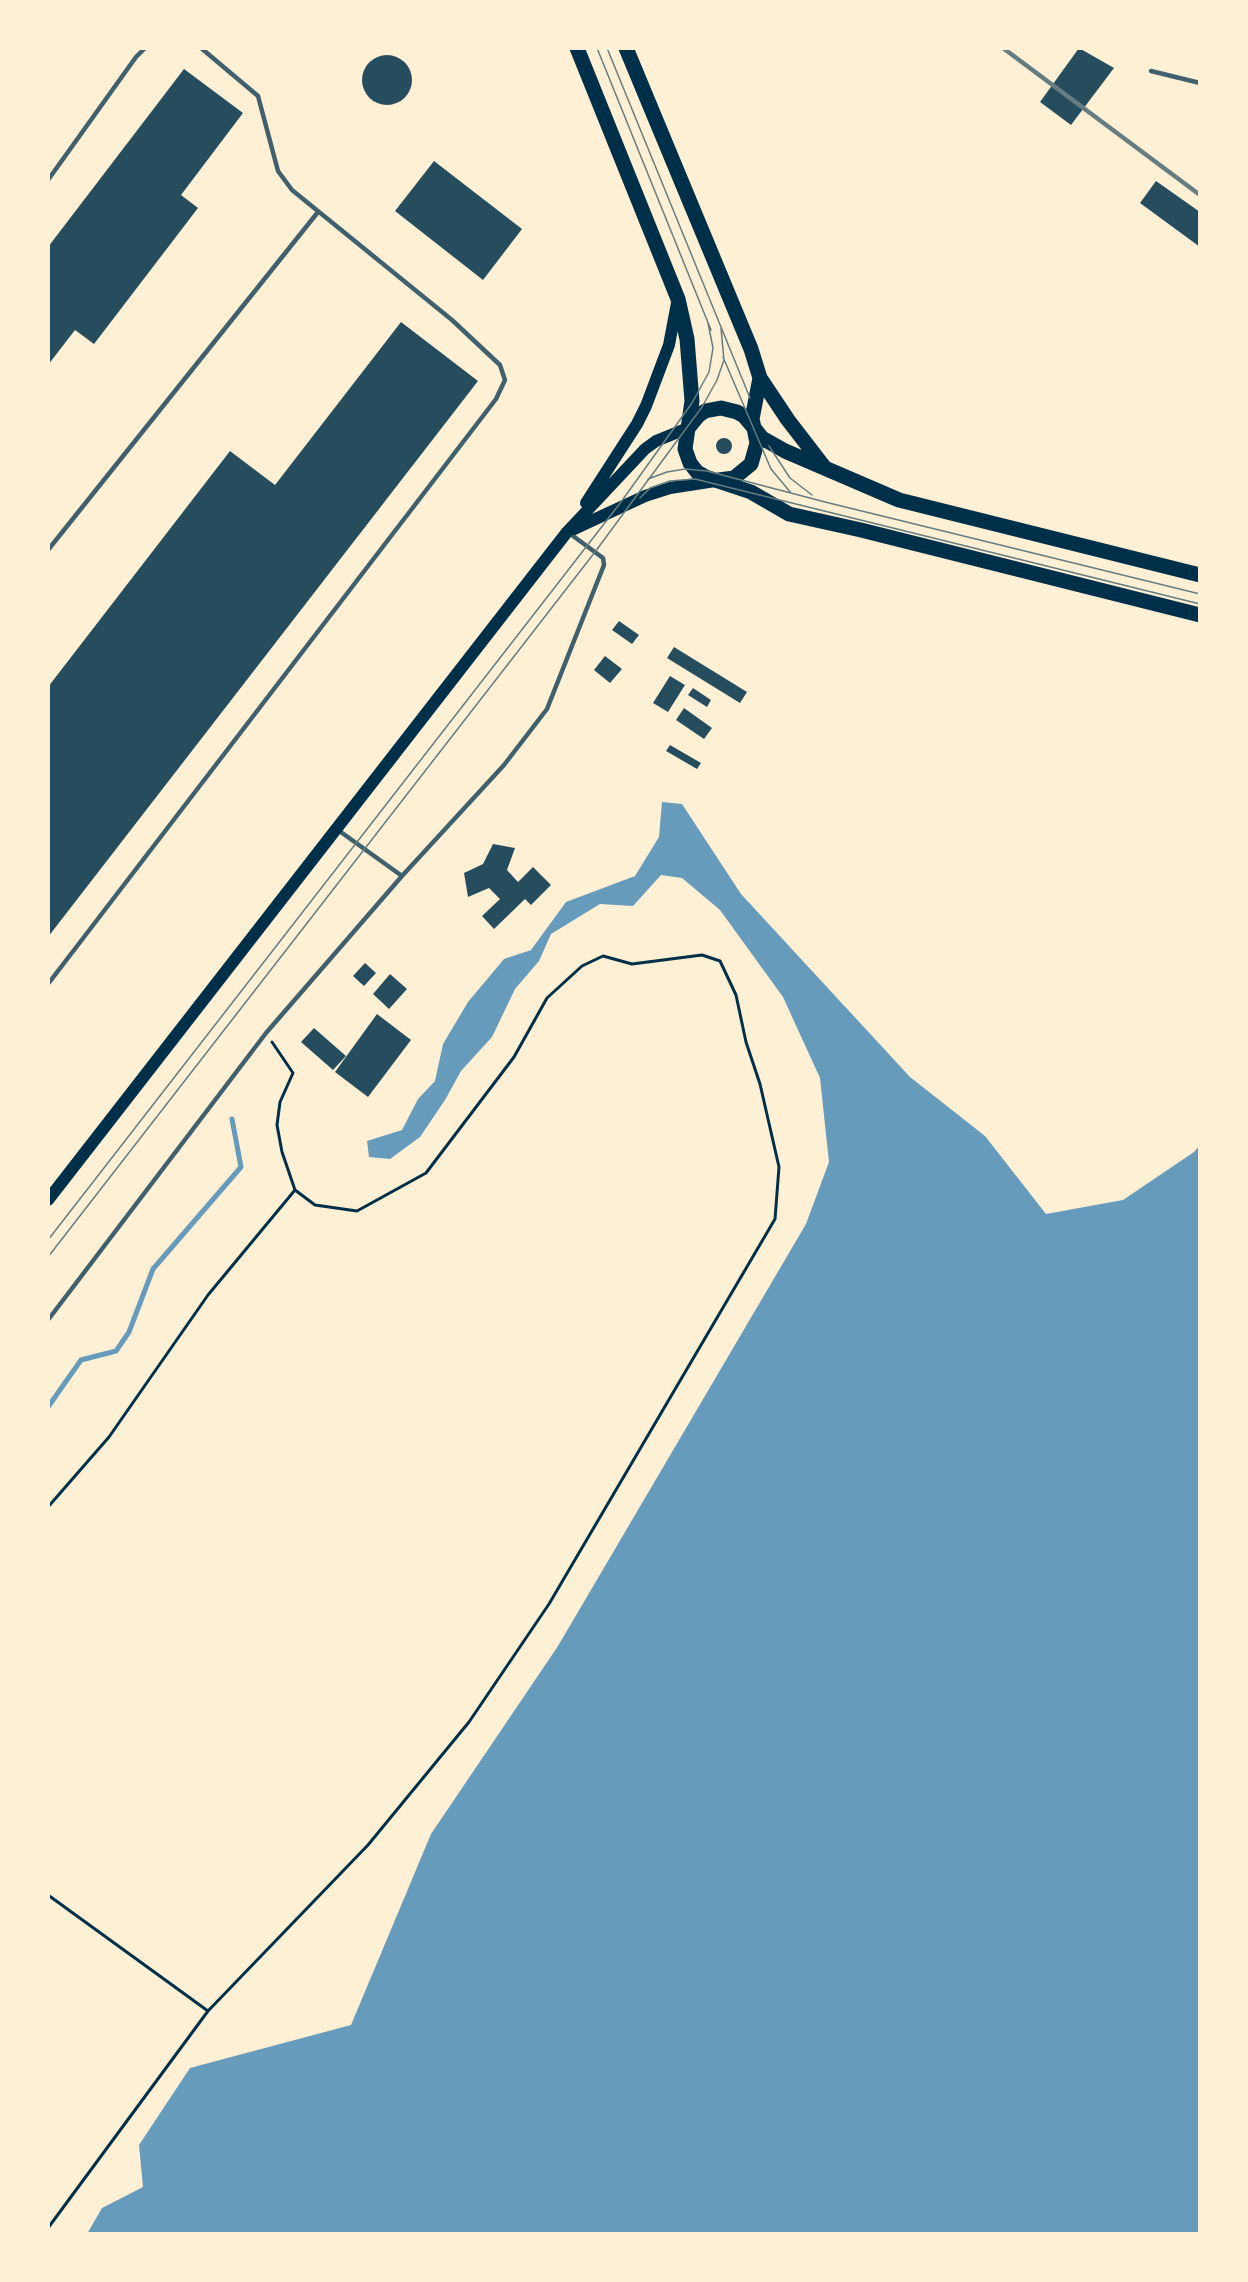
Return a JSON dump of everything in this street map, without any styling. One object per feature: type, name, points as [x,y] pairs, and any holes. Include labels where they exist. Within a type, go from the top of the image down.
[{"type":"main road","points":[[577,48],[678,299],[687,339],[692,401],[685,449],[690,463],[697,472],[751,492],[789,514],[1200,615]]},
{"type":"main road","points":[[626,48],[751,349],[760,378],[788,420],[827,470]]},
{"type":"main road","points":[[48,1200],[567,532],[637,424],[646,406],[666,354],[678,299]]},
{"type":"main road","points":[[567,532],[645,496],[670,488],[734,478],[747,470],[755,457],[752,412],[760,378]]},
{"type":"main road","points":[[567,532],[645,449],[656,441],[690,425],[705,411],[721,408],[737,412],[769,442],[827,470],[899,500],[1200,575]]},
{"type":"lane","points":[[48,180],[136,57],[145,48]]},
{"type":"lane","points":[[48,984],[496,399],[505,380],[500,365],[461,327],[292,190],[278,171],[258,96],[201,48]]},
{"type":"lane","points":[[1151,71],[1200,83]]},
{"type":"lane","points":[[48,550],[318,212]]},
{"type":"lane","points":[[48,1320],[266,1033],[402,876],[504,765],[547,709],[604,565],[603,558],[567,532]]},
{"type":"lane","points":[[337,829],[402,876]]},
{"type":"path","points":[[48,2228],[208,2011],[368,1845],[469,1722],[549,1604],[775,1219],[779,1167],[736,995],[720,962],[702,955],[632,964],[603,956],[582,966],[547,998],[514,1057],[426,1173],[357,1211],[315,1205],[295,1190],[282,1152],[277,1125],[280,1102],[293,1073],[266,1033]]},
{"type":"path","points":[[48,1507],[109,1437],[208,1295],[295,1190]]},
{"type":"path","points":[[48,1895],[208,2011]]},
{"type":"water","points":[[662,802],[682,804],[741,894],[910,1077],[985,1136],[1046,1214],[1123,1200],[1194,1152],[1200,1145],[1200,2234],[87,2234],[102,2208],[143,2187],[139,2145],[190,2068],[351,2025],[431,1834],[558,1646],[806,1224],[829,1162],[820,1078],[783,997],[720,910],[682,878],[661,875],[633,906],[600,904],[551,934],[539,961],[515,989],[492,1037],[461,1071],[420,1137],[390,1159],[369,1157],[367,1141],[402,1130],[418,1099],[435,1081],[443,1044],[468,1002],[504,959],[531,950],[566,902],[635,876],[659,837]]},
{"type":"building","points":[[1079,48],[1114,68],[1071,125],[1040,102]]},
{"type":"building","points":[[387,55],[396,57],[407,66],[412,80],[410,89],[401,100],[387,105],[378,103],[367,94],[362,80],[364,71],[373,60]]},
{"type":"building","points":[[184,69],[243,113],[181,195],[198,208],[94,344],[75,330],[48,365],[48,247]]},
{"type":"building","points":[[434,161],[522,229],[483,280],[395,211]]},
{"type":"building","points":[[1156,181],[1200,212],[1200,247],[1140,203]]},
{"type":"building","points":[[401,322],[478,381],[48,937],[48,687],[230,451],[275,485]]},
{"type":"building","points":[[721,438],[727,438],[732,446],[730,452],[721,454],[716,449],[716,443]]},
{"type":"building","points":[[619,621],[639,635],[632,644],[612,630]]},
{"type":"building","points":[[674,647],[747,692],[740,703],[667,658]]},
{"type":"building","points":[[605,656],[622,669],[610,683],[594,670]]},
{"type":"building","points":[[670,676],[685,685],[668,712],[653,703]]},
{"type":"building","points":[[693,688],[711,700],[707,707],[688,695]]},
{"type":"building","points":[[684,708],[712,728],[704,739],[676,720]]},
{"type":"building","points":[[670,745],[701,763],[697,769],[666,751]]},
{"type":"building","points":[[493,844],[515,848],[507,870],[518,882],[533,867],[551,885],[531,905],[525,899],[494,929],[482,916],[500,899],[489,888],[468,897],[464,873],[483,864]]},
{"type":"building","points":[[365,963],[376,973],[364,986],[353,976]]},
{"type":"building","points":[[390,974],[407,989],[389,1009],[373,994]]},
{"type":"building","points":[[377,1014],[411,1040],[368,1097],[335,1072]]},
{"type":"building","points":[[314,1028],[346,1056],[333,1070],[301,1042]]},
{"type":"waterway","points":[[48,1407],[81,1360],[116,1351],[129,1332],[153,1269],[241,1167],[232,1119]]},
{"type":"tram line","points":[[597,48],[711,330]]},
{"type":"tram line","points":[[607,48],[750,398]]},
{"type":"tram line","points":[[48,1240],[621,502],[692,403],[709,372],[713,348],[708,323]]},
{"type":"tram line","points":[[48,1257],[595,552],[702,407],[717,380],[724,360],[721,328]]},
{"type":"tram line","points":[[723,357],[771,469],[791,493]]},
{"type":"tram line","points":[[769,446],[790,478],[812,495]]},
{"type":"tram line","points":[[648,479],[667,472],[685,469],[707,471],[1200,594]]},
{"type":"tram line","points":[[640,498],[650,488],[670,481],[695,479],[1200,604]]},
{"type":"railway","points":[[1003,48],[1200,195]]}]
